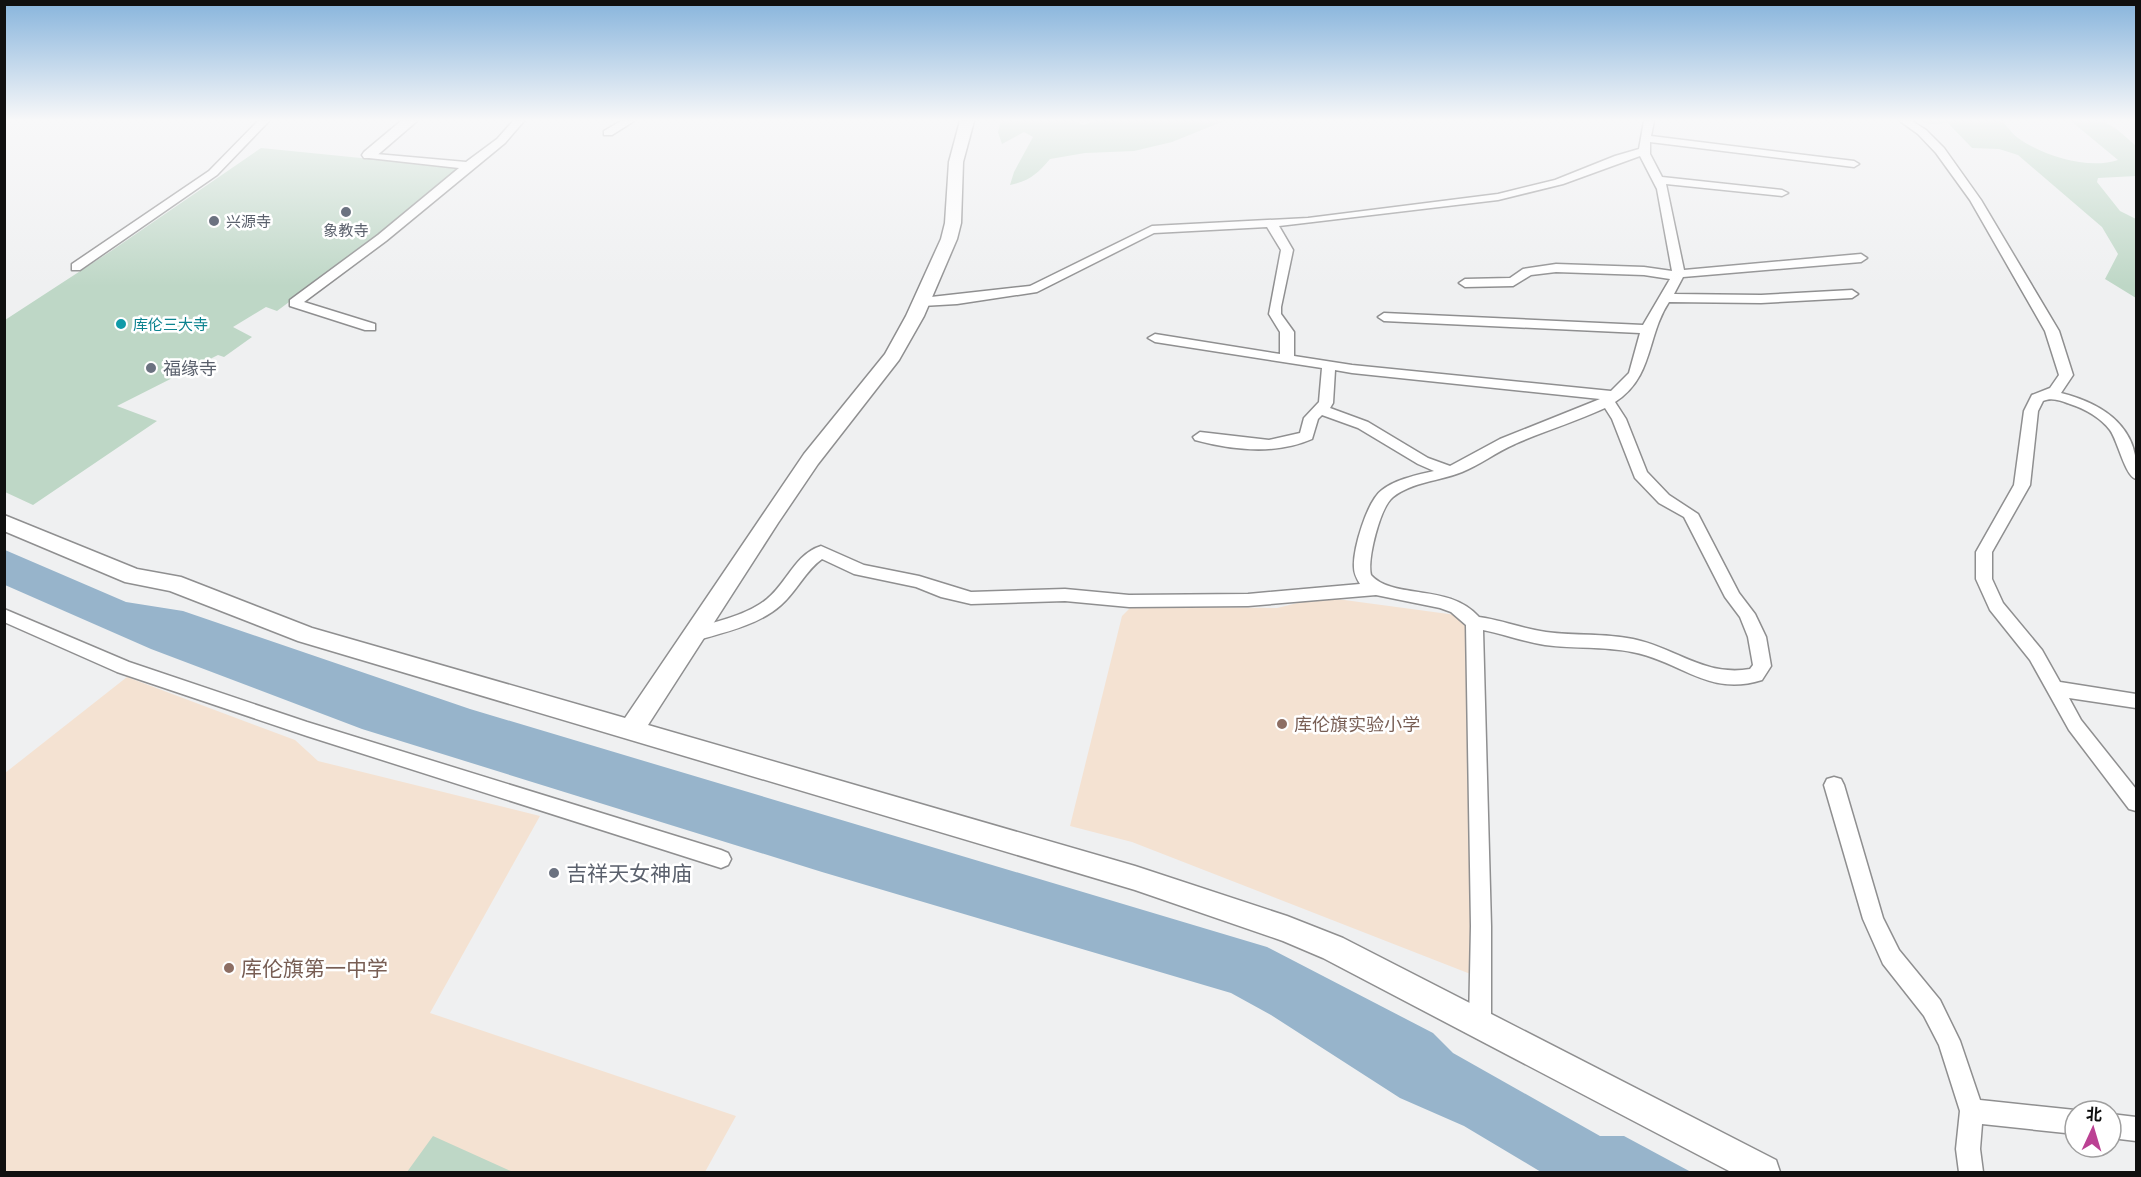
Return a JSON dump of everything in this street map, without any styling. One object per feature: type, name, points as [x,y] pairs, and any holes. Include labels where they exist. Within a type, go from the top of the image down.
[{"type":"main road","points":[[632,729],[811,459],[893,356],[922,302],[949,239],[953,223],[955,176]]},
{"type":"main road","points":[[4,506],[149,566],[173,583]]},
{"type":"main road","points":[[4,522],[133,576],[173,583],[306,635],[1135,878],[1232,910],[1333,948],[1764,1173]]},
{"type":"street","points":[[76,267],[209,176]]},
{"type":"street","points":[[370,327],[294,303],[382,238],[456,176]]},
{"type":"street","points":[[922,302],[957,300],[1033,289],[1152,230],[1272,225],[1498,197],[1559,182],[1574,176]]},
{"type":"street","points":[[1480,1024],[1481,926],[1474,622],[1470,615],[1455,606],[1376,589],[1368,585],[1361,574],[1362,559],[1380,501],[1395,490],[1450,471],[1511,440],[1567,419],[1611,398],[1628,386],[1636,374],[1648,329],[1678,275],[1679,265],[1667,204],[1657,176]]},
{"type":"street","points":[[1958,176],[1988,222],[2058,344],[2066,375],[2055,391],[2037,398],[2031,411],[2022,485],[1984,552],[1984,579],[1996,606],[2036,655],[2074,725],[2136,803]]},
{"type":"street","points":[[1659,180],[1782,193]]},
{"type":"street","points":[[1272,225],[1284,241],[1287,250],[1275,307],[1275,315],[1287,332],[1287,360]]},
{"type":"street","points":[[1465,283],[1513,282],[1527,272],[1556,268],[1644,271],[1678,275],[1862,258]]},
{"type":"street","points":[[1665,298],[1761,299],[1852,294]]},
{"type":"street","points":[[1384,317],[1648,329]]},
{"type":"street","points":[[1155,338],[1329,366],[1611,398]]},
{"type":"street","points":[[1200,436],[1270,444],[1299,441],[1307,436],[1311,418],[1326,403],[1329,366]]},
{"type":"street","points":[[2048,394],[2087,405],[2101,412],[2122,437],[2136,474]]},
{"type":"street","points":[[1474,622],[1492,624],[1533,636],[1613,642],[1649,649],[1698,672],[1718,678],[1735,680],[1756,675],[1762,666],[1757,637],[1750,622],[1733,597],[1690,514],[1664,499],[1640,474],[1611,398]]},
{"type":"street","points":[[1320,409],[1363,425],[1423,461],[1450,471]]},
{"type":"street","points":[[694,635],[770,605],[785,591],[810,558],[821,552],[875,575],[919,582],[947,593],[971,598],[1065,596],[1129,601],[1248,600],[1376,589]]},
{"type":"street","points":[[4,615],[123,667],[307,729],[721,859]]},
{"type":"street","points":[[2053,688],[2136,700]]},
{"type":"street","points":[[1834,785],[1851,850],[1873,919],[1891,957],[1932,1008],[1964,1083],[1972,1111],[1968,1149],[1971,1173]]},
{"type":"street","points":[[1972,1111],[2063,1121]]},
{"type":"shaded area","name":"库伦旗实验小学","points":[[1322,597],[1456,615],[1466,622],[1473,975],[1132,842],[1070,826],[1122,616],[1132,606],[1277,608]]},
{"type":"shaded area","name":"库伦旗第一中学","points":[[127,677],[295,740],[318,761],[540,816],[430,1013],[736,1116],[705,1172],[5,1172],[5,773]]},
{"type":"green space","name":"库伦三大寺","points":[[220,176],[451,176],[395,223],[277,311],[266,307],[233,327],[252,337],[224,357],[218,355],[117,406],[157,421],[33,505],[5,492],[5,320]]},
{"type":"green space","points":[[1013,176],[1033,176],[1023,181],[1010,185]]},
{"type":"green space","points":[[2042,176],[2136,176],[2098,178],[2097,182],[2120,211],[2136,219],[2136,298],[2105,279],[2118,254],[2102,227]]},
{"type":"green space","points":[[433,1136],[513,1172],[407,1172]]},
{"type":"water","points":[[5,550],[126,602],[183,611],[470,709],[1267,947],[1433,1033],[1453,1053],[1600,1136],[1624,1136],[1691,1172],[1541,1172],[1464,1126],[1400,1098],[1271,1015],[1231,993],[822,872],[362,729],[151,649],[5,585]]},
{"type":"place","name":"象教寺","points":[[346,212]]},
{"type":"place","name":"兴源寺","points":[[214,221]]},
{"type":"place","name":"库伦三大寺","points":[[121,324]]},
{"type":"place","name":"福缘寺","points":[[151,368]]},
{"type":"place","name":"库伦旗实验小学","points":[[1282,724]]},
{"type":"place","name":"吉祥天女神庙","points":[[554,873]]},
{"type":"place","name":"库伦旗第一中学","points":[[229,968]]}]
